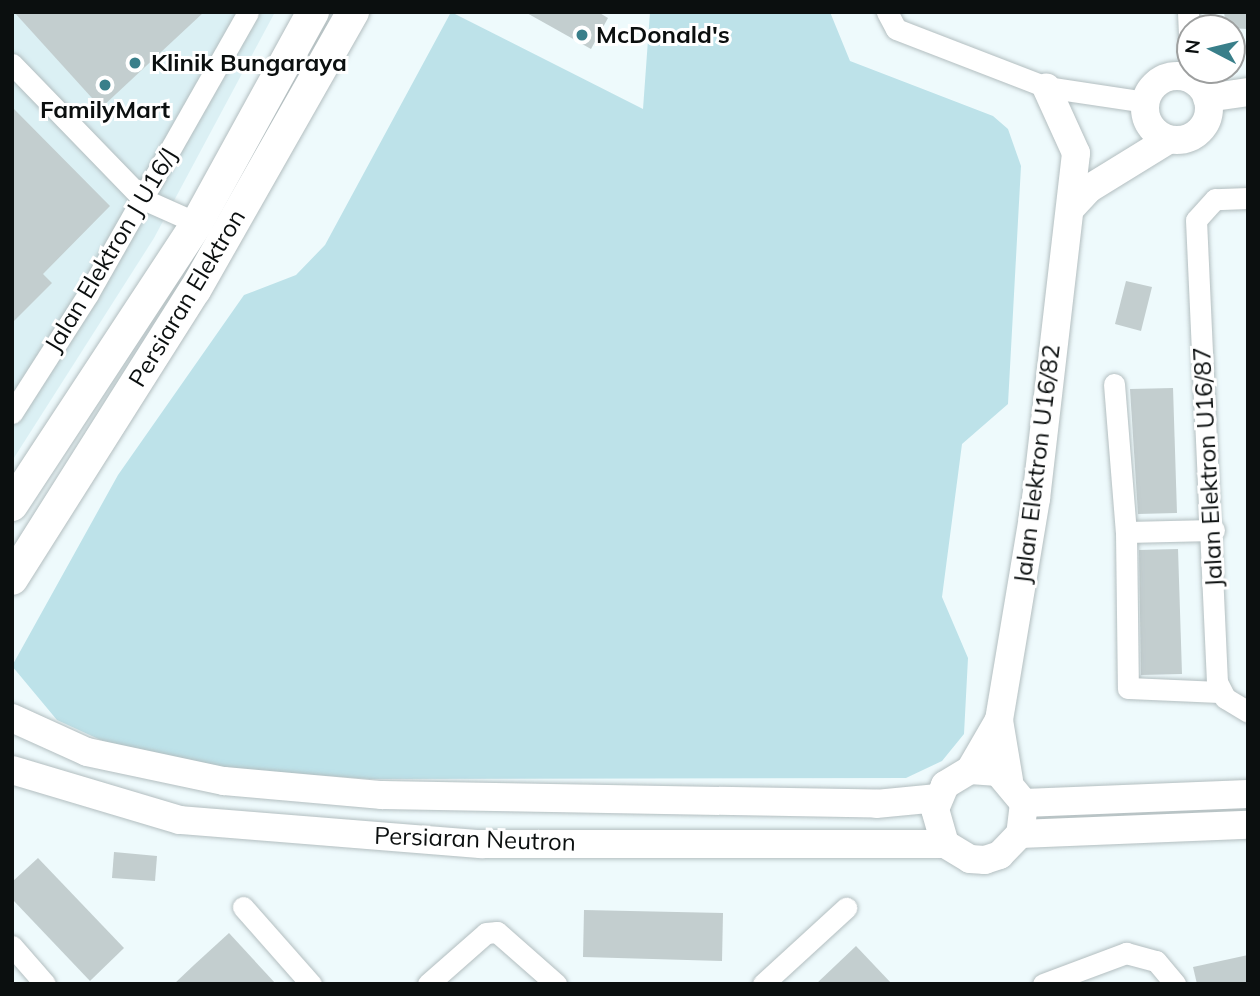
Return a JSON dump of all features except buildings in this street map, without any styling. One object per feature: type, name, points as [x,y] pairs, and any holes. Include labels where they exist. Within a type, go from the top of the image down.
[{"type":"main road","name":"Persiaran Elektron","points":[[12,505],[197,223],[313,12]]},
{"type":"main road","name":"Persiaran Elektron","points":[[12,579],[195,290],[353,12]]},
{"type":"street","name":"Jalan Elektron J U16/J","points":[[15,401],[143,199],[248,12]]},
{"type":"street","points":[[887,12],[896,29],[1046,87],[1196,134],[1208,118],[1199,89],[1188,12]]},
{"type":"street","points":[[12,64],[143,199],[197,223]]},
{"type":"street","points":[[1072,207],[1154,122],[1163,79],[1199,89],[1248,92]]},
{"type":"street","name":"Jalan Elektron U16/82","points":[[999,720],[1036,499],[1072,207],[1074,143],[1046,87]]},
{"type":"street","name":"Jalan Elektron U16/87","points":[[1220,692],[1214,530],[1196,233],[1202,207],[1215,199],[1248,198]]},
{"type":"street","points":[[1114,384],[1126,532],[1129,691],[1220,692],[1248,712]]},
{"type":"street","points":[[1126,532],[1214,530]]},
{"type":"street","name":"Persiaran Neutron","points":[[12,718],[87,752],[224,782],[383,795],[876,804],[937,797]]},
{"type":"street","points":[[999,720],[1016,791],[1020,834],[1006,851],[985,860],[970,859],[945,844],[935,821],[937,797],[970,770],[999,720]]},
{"type":"street","name":"Persiaran Neutron","points":[[12,770],[180,820],[453,842],[945,844]]},
{"type":"street","points":[[970,770],[1016,791],[1248,794]]},
{"type":"street","points":[[1020,834],[1248,825]]},
{"type":"street","points":[[243,907],[311,984]]},
{"type":"street","points":[[762,984],[845,908]]},
{"type":"street","points":[[428,984],[486,933],[496,932],[556,984]]},
{"type":"street","points":[[12,946],[45,984]]},
{"type":"street","points":[[1044,984],[1126,953],[1156,961],[1175,984]]},
{"type":"shaded area","points":[[12,12],[275,12],[154,238],[12,461]]},
{"type":"shaded area","points":[[451,12],[643,109],[650,12],[830,12],[850,61],[993,116],[1008,129],[1021,166],[1008,404],[962,444],[942,597],[968,658],[964,734],[942,761],[906,778],[370,779],[212,768],[105,742],[57,720],[12,666],[118,475],[244,295],[296,275],[325,245]]},
{"type":"place","name":"McDonald's","points":[[582,35]]},
{"type":"place","name":"Klinik Bungaraya","points":[[135,63]]},
{"type":"place","name":"FamilyMart","points":[[105,85]]}]
